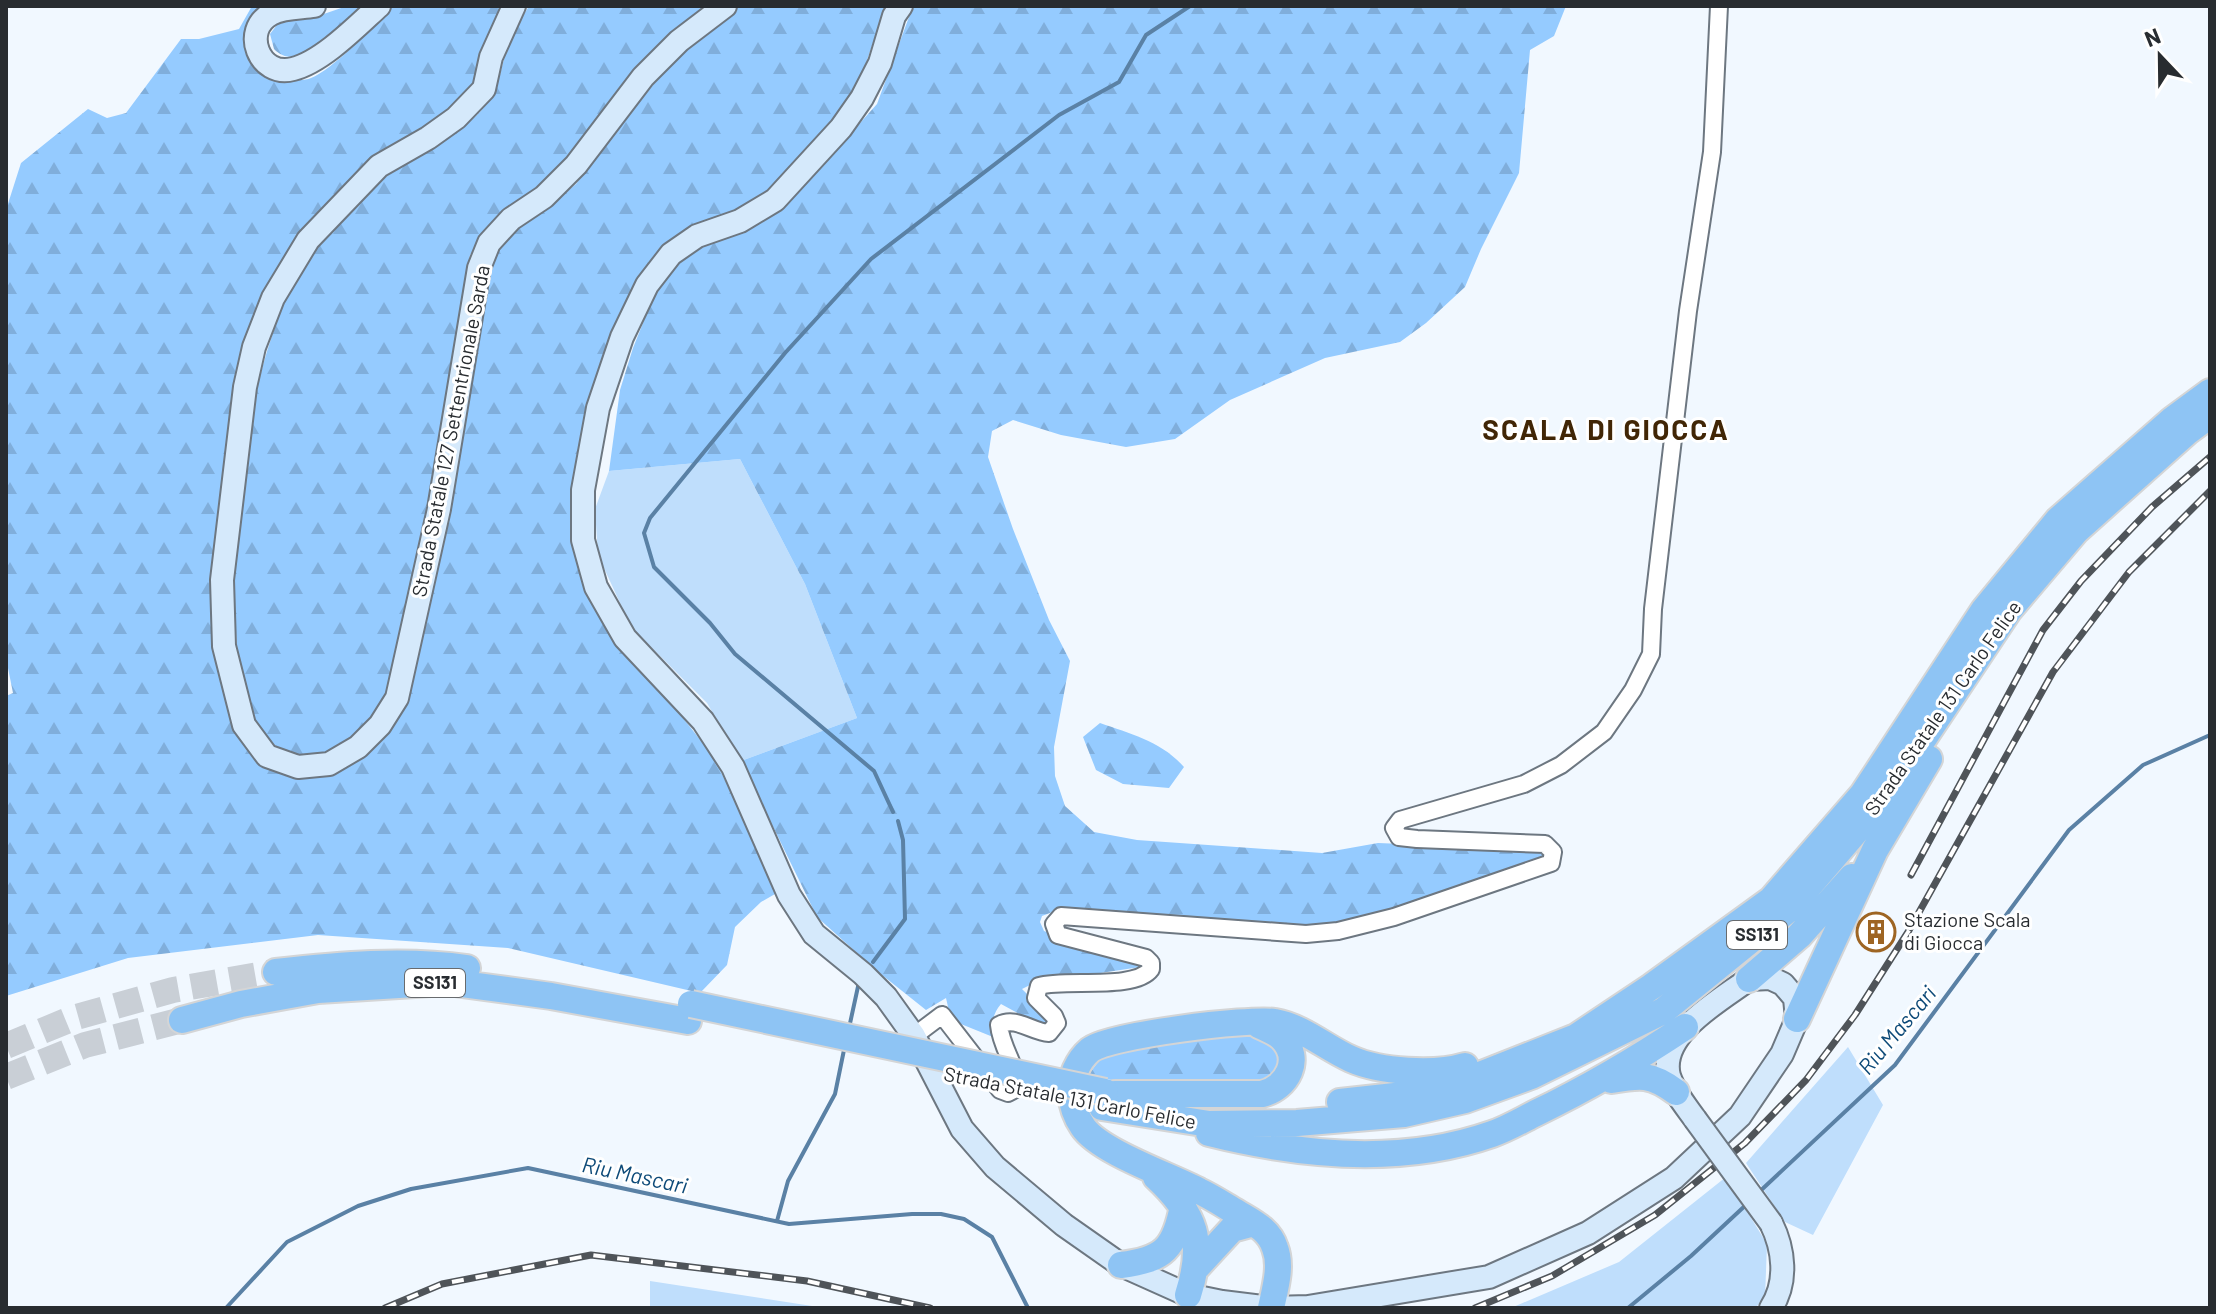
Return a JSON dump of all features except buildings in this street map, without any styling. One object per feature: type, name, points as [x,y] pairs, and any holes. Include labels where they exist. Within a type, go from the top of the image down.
[{"type":"highway","name":"Strada Statale 131 Carlo Felice","points":[[1108,1101],[1295,1108],[1404,1095],[1457,1084],[1576,1037],[1771,900],[1863,794],[1984,610],[2058,520],[2172,420],[2210,392]]},
{"type":"highway","name":"Strada Statale 131 Carlo Felice","points":[[276,972],[351,963],[448,965],[690,1012],[1209,1124],[1297,1123],[1404,1114],[1465,1100],[1531,1076],[1663,1011],[1789,909],[1882,801],[2009,610],[2076,531],[2210,415]]},
{"type":"highway","points":[[1797,1019],[1875,850],[1948,728],[1969,669]]},
{"type":"highway","points":[[1749,979],[1799,936],[1875,850]]},
{"type":"highway","name":"Strada Statale 131 Carlo Felice","points":[[182,1020],[241,1004],[318,990],[447,982],[690,1012]]},
{"type":"highway","points":[[1271,1308],[1278,1268],[1276,1249],[1269,1236],[1254,1223],[1201,1192],[1111,1149],[1084,1129],[1071,1104],[1071,1084],[1076,1068],[1091,1050],[1120,1039],[1252,1021],[1276,1022],[1354,1061],[1395,1070],[1427,1071],[1460,1068],[1524,1046],[1576,1037]]},
{"type":"highway","points":[[1108,1101],[1253,1094],[1271,1092],[1280,1087],[1290,1073],[1289,1048],[1278,1035],[1252,1021]]},
{"type":"highway","points":[[1108,1101],[1251,1144],[1305,1152],[1360,1156],[1435,1148],[1493,1134],[1589,1087],[1685,1027]]},
{"type":"highway","points":[[1589,1087],[1641,1075],[1660,1080],[1676,1092]]},
{"type":"highway","points":[[1141,1163],[1175,1195],[1195,1231],[1197,1267],[1188,1295]]},
{"type":"highway","points":[[1121,1265],[1146,1262],[1166,1251],[1178,1234],[1183,1206]]},
{"type":"highway","points":[[1197,1267],[1232,1229],[1254,1223]]},
{"type":"main road","points":[[314,6],[279,10],[264,19],[255,38],[262,60],[269,66],[283,70],[299,67],[343,40],[379,6]]},
{"type":"main road","name":"Strada Statale 127 Settentrionale Sarda","points":[[514,6],[491,57],[484,89],[447,125],[379,166],[308,240],[273,298],[254,347],[245,387],[222,580],[224,646],[244,725],[267,756],[298,767],[329,764],[358,747],[380,725],[397,698],[439,509],[479,268],[489,243],[511,219],[544,197],[576,165],[643,77],[679,41],[725,6]]},
{"type":"main road","points":[[901,6],[894,16],[880,63],[862,98],[822,149],[775,200],[740,221],[697,236],[671,254],[647,285],[622,337],[598,408],[583,490],[583,540],[596,587],[625,638],[703,721],[733,767],[789,895],[814,934],[886,997],[914,1036],[962,1129],[995,1167],[1064,1225],[1121,1265],[1188,1295],[1271,1308],[1308,1307],[1489,1277],[1588,1233],[1674,1178],[1740,1116],[1782,1054],[1797,1019],[1795,998],[1781,982],[1760,977],[1749,979],[1685,1027],[1668,1058],[1668,1073],[1676,1092],[1695,1119],[1771,1223],[1782,1245],[1782,1270],[1771,1308]]},
{"type":"street","points":[[914,1036],[942,1015],[1000,1090],[1013,1092],[1019,1087],[1017,1077],[999,1025],[1004,1021],[1013,1021],[1049,1033],[1056,1028],[1054,1016],[1036,998],[1039,986],[1100,984],[1146,975],[1151,969],[1151,963],[1146,958],[1058,935],[1054,924],[1061,916],[1306,934],[1338,931],[1394,917],[1551,863],[1553,852],[1545,844],[1417,839],[1399,837],[1394,828],[1398,821],[1524,784],[1561,765],[1604,732],[1633,690],[1651,654],[1653,609],[1688,311],[1712,152],[1719,6]]},
{"type":"shaded area","points":[[740,459],[805,584],[857,718],[741,761],[707,703],[631,627],[598,555],[595,509],[609,471]]},
{"type":"shaded area","points":[[1848,1047],[1883,1105],[1813,1235],[1785,1222],[1746,1163]]},
{"type":"shaded area","points":[[1726,1177],[1767,1244],[1765,1298],[1755,1308],[1511,1308],[1619,1262]]},
{"type":"shaded area","points":[[650,1281],[825,1308],[650,1308]]},
{"type":"green space","points":[[252,6],[265,6],[252,34],[279,78],[299,80],[320,74],[342,57],[393,6],[508,6],[478,85],[296,241],[231,436],[218,519],[213,614],[272,766],[375,745],[489,261],[510,232],[541,213],[576,184],[635,105],[691,43],[740,6],[888,6],[859,84],[835,123],[759,200],[708,224],[614,338],[584,417],[571,514],[580,564],[596,607],[638,668],[713,756],[746,822],[775,894],[761,902],[735,927],[727,965],[700,993],[508,948],[318,935],[128,958],[6,996],[6,696],[13,693],[6,658],[6,210],[21,163],[88,109],[107,118],[126,113],[181,39],[199,39],[239,29]]},
{"type":"green space","points":[[347,6],[372,6],[339,34],[311,52],[285,56],[274,49],[270,34],[280,21],[318,16]]},
{"type":"green space","points":[[529,6],[713,6],[565,165],[533,195],[485,232],[470,255],[437,478],[387,697],[359,735],[340,748],[318,755],[279,748],[254,718],[240,670],[235,611],[241,488],[257,390],[272,337],[295,282],[316,248],[342,217],[386,177],[452,135],[486,105],[495,89],[511,38]]},
{"type":"green space","points":[[913,6],[1566,6],[1554,36],[1530,50],[1519,173],[1465,287],[1426,323],[1400,342],[1325,358],[1230,400],[1175,439],[1126,447],[1061,435],[1013,420],[992,431],[988,457],[1049,620],[1070,661],[1054,747],[1055,776],[1065,806],[1094,832],[1137,840],[1322,853],[1378,843],[1529,849],[1540,851],[1544,856],[1539,862],[1351,922],[1293,929],[1063,908],[1042,916],[1040,922],[1044,931],[1147,966],[1034,983],[1022,989],[1052,1019],[1048,1025],[1036,1023],[1001,1004],[993,1019],[993,1037],[951,1020],[946,998],[926,1010],[817,917],[741,761],[857,718],[805,584],[740,459],[609,471],[620,390],[651,303],[667,273],[690,251],[785,207],[877,104]]},
{"type":"green space","points":[[1100,723],[1155,745],[1184,767],[1169,788],[1123,784],[1096,770],[1083,737]]},
{"type":"green space","points":[[1258,1031],[1269,1037],[1283,1064],[1273,1085],[1144,1089],[1089,1074],[1101,1058],[1113,1053]]},
{"type":"waterway","points":[[893,812],[874,771],[735,654],[710,623],[654,567],[644,533],[650,518],[785,353],[871,259],[1059,115],[1119,82],[1146,35],[1190,6]]},
{"type":"waterway","name":"Riu Mascari","points":[[1757,1194],[1895,1065],[2069,830],[2143,765],[2210,735]]},
{"type":"waterway","points":[[873,962],[905,919],[903,840],[898,821]]},
{"type":"waterway","points":[[849,1028],[859,982]]},
{"type":"waterway","points":[[777,1221],[788,1181],[835,1094],[845,1045]]},
{"type":"waterway","name":"Riu Mascari","points":[[226,1308],[287,1242],[358,1206],[411,1189],[528,1168],[789,1224],[912,1214],[941,1214],[964,1219],[992,1237],[1028,1308]]},
{"type":"waterway","name":"Riu Mascari","points":[[1628,1308],[1748,1203]]},
{"type":"tunnel","points":[[6,1046],[76,1017],[173,990],[276,972]]},
{"type":"tunnel","points":[[6,1077],[85,1045],[182,1020]]},
{"type":"railway","points":[[1911,875],[2043,630],[2081,581],[2152,507],[2210,457]]},
{"type":"railway","points":[[1475,1308],[1552,1276],[1655,1215],[1745,1143],[1806,1080],[1855,1015],[1908,932],[2053,672],[2129,572],[2210,491]]},
{"type":"railway","points":[[385,1308],[442,1284],[591,1255],[807,1281],[930,1308]]},
{"type":"place","name":"Stazione Scala di Giocca","points":[[1876,932]]},
{"type":"district","name":"SCALA DI GIOCCA","points":[[1606,430]]}]
